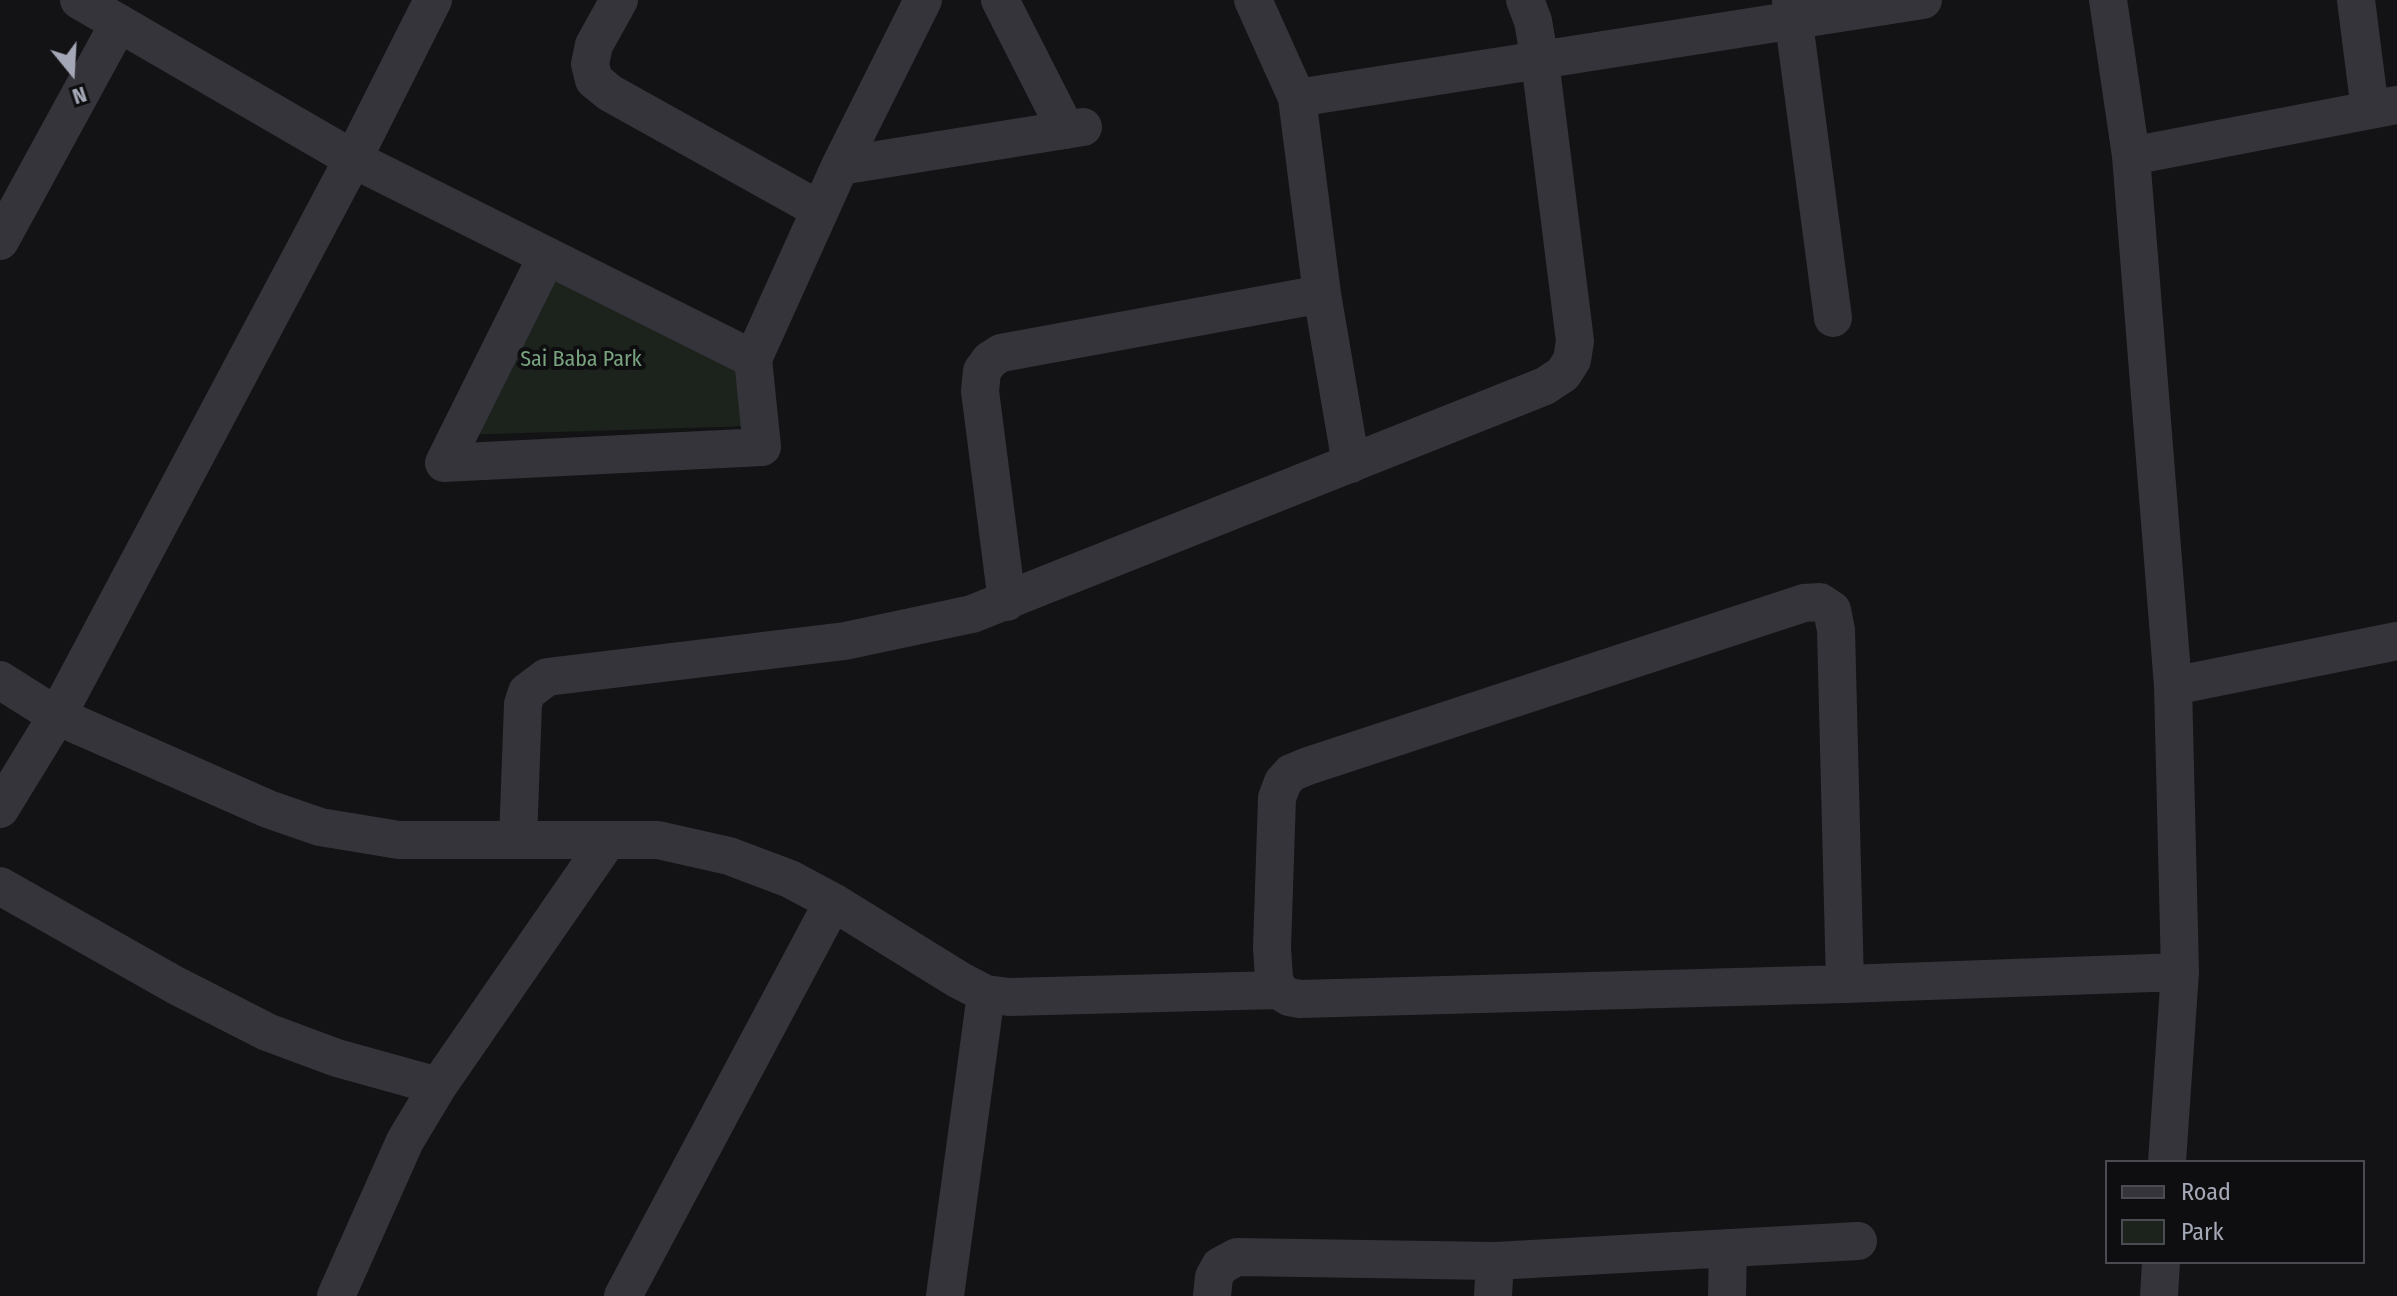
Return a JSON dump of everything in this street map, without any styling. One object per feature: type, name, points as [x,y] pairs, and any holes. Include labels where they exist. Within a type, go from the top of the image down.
[{"type":"street","points":[[79,0],[353,159],[753,359]]},
{"type":"street","points":[[0,809],[57,716],[353,159],[433,0]]},
{"type":"street","points":[[619,0],[594,45],[590,64],[594,80],[610,93],[820,210]]},
{"type":"street","points":[[547,256],[444,463],[762,447],[753,359],[840,166],[923,0]]},
{"type":"street","points":[[840,166],[1075,129],[1000,0]]},
{"type":"street","points":[[1253,0],[1297,98],[1322,294],[1351,464]]},
{"type":"street","points":[[518,840],[523,704],[527,692],[547,677],[845,641],[972,614],[1545,386],[1563,374],[1572,360],[1575,341],[1540,61],[1533,21],[1525,0]]},
{"type":"street","points":[[1297,98],[1540,61],[1793,10],[1923,0]]},
{"type":"street","points":[[2108,0],[2131,156],[2173,686],[2180,972],[2167,1160]]},
{"type":"street","points":[[2131,156],[2384,108],[2356,0]]},
{"type":"street","points":[[1793,10],[1833,318]]},
{"type":"street","points":[[0,241],[119,23]]},
{"type":"street","points":[[1007,602],[980,391],[982,371],[990,360],[1001,353],[1322,294]]},
{"type":"street","points":[[1278,990],[1272,948],[1277,798],[1283,782],[1291,773],[1804,603],[1820,602],[1832,610],[1836,630],[1845,984]]},
{"type":"street","points":[[2173,686],[2397,641]]},
{"type":"street","points":[[0,680],[57,716],[268,809],[320,827],[399,840],[658,840],[729,856],[790,879],[833,902],[986,994],[1009,997],[1278,990],[1300,999],[2180,972]]},
{"type":"street","points":[[336,1296],[405,1141],[438,1086],[608,840]]},
{"type":"street","points":[[0,886],[175,985],[267,1032],[337,1058],[438,1086]]},
{"type":"street","points":[[623,1296],[833,902]]},
{"type":"street","points":[[945,1296],[986,994]]},
{"type":"street","points":[[1212,1296],[1214,1277],[1220,1266],[1237,1257],[1494,1279],[1728,1248],[1858,1241]]},
{"type":"street","points":[[1727,1296],[1728,1248]]},
{"type":"street","points":[[2159,1296],[2161,1264]]},
{"type":"green space","name":"Sai Baba Park","points":[[550,266],[748,367],[751,426],[458,435]]}]
